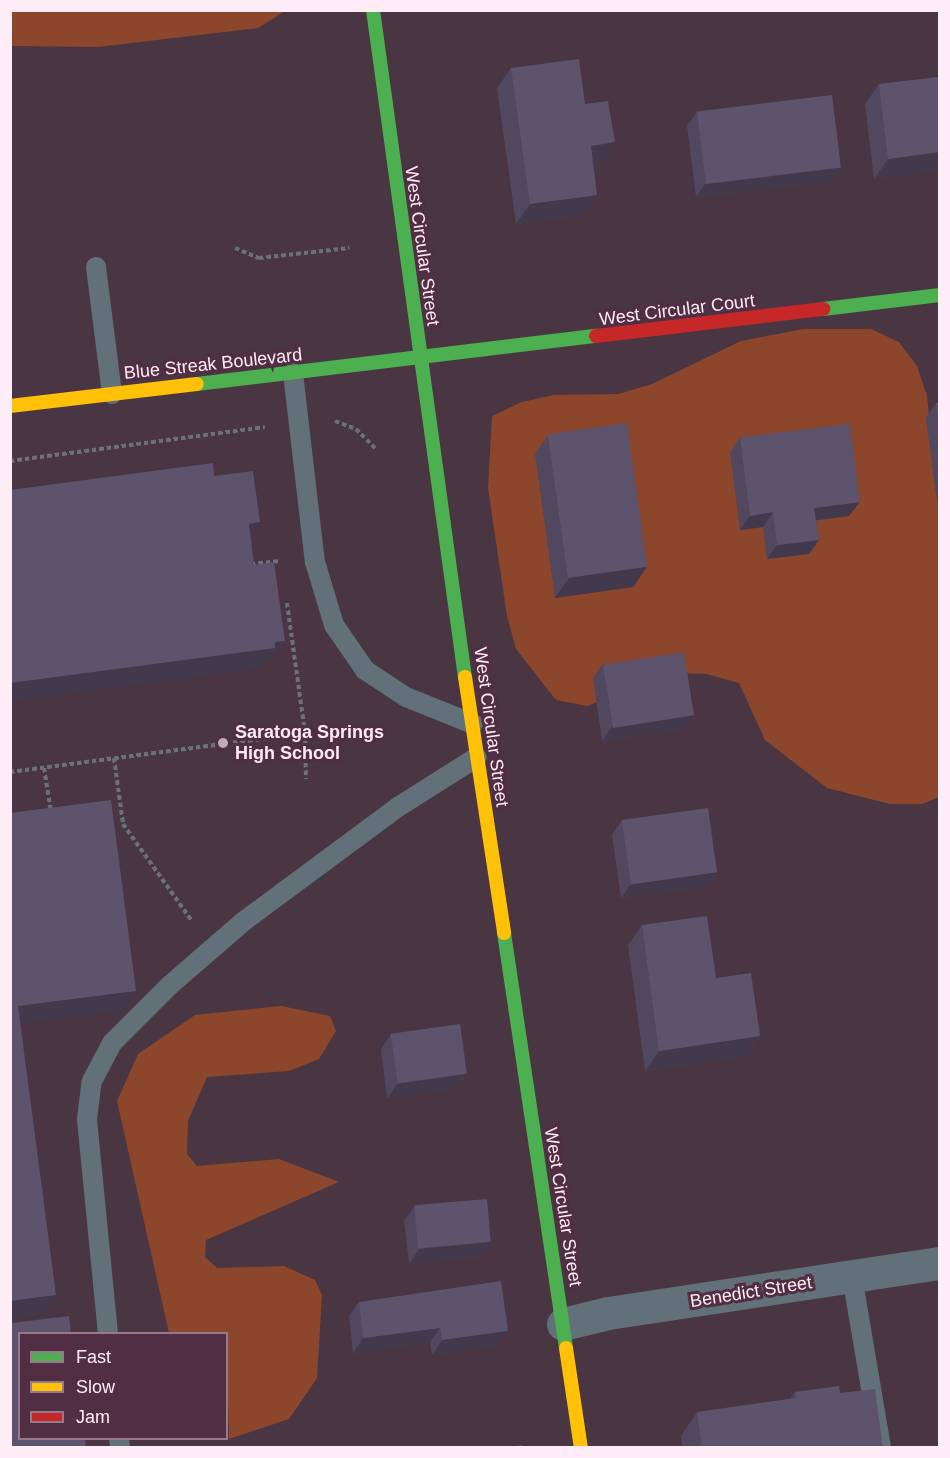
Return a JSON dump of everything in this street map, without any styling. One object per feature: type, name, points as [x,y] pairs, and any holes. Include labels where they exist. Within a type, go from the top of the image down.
[{"type":"street","name":"West Circular Street","points":[[373,10],[419,360],[582,1448]]},
{"type":"street","name":"West Circular Court","points":[[419,360],[939,295]]},
{"type":"street","name":"Blue Streak Boulevard","points":[[10,406],[419,360]]},
{"type":"street","name":"Benedict Street","points":[[562,1324],[608,1313],[939,1263]]},
{"type":"lane","points":[[96,267],[112,394]]},
{"type":"lane","points":[[293,373],[315,562],[334,625],[365,670],[406,697],[473,724]]},
{"type":"lane","points":[[108,1332],[87,1119],[92,1081],[112,1043],[169,986],[244,921],[398,807],[477,757]]},
{"type":"lane","points":[[852,1276],[881,1448]]},
{"type":"path","points":[[235,248],[259,258],[349,248]]},
{"type":"path","points":[[10,461],[321,419],[340,422],[356,429],[375,448]]},
{"type":"path","points":[[239,566],[288,559]]},
{"type":"path","points":[[282,560],[283,572]]},
{"type":"path","points":[[286,595],[305,733],[306,779]]},
{"type":"path","points":[[10,772],[305,733]]},
{"type":"path","points":[[114,758],[123,824],[195,926]]},
{"type":"path","points":[[44,768],[51,813]]},
{"type":"shaded area","points":[[11,10],[285,11],[258,28],[98,47],[11,46]]},
{"type":"shaded area","points":[[803,329],[871,329],[899,342],[917,366],[927,396],[939,514],[939,797],[922,804],[890,804],[827,788],[765,740],[739,683],[707,674],[676,673],[587,706],[556,700],[516,649],[507,616],[488,488],[492,416],[522,402],[554,395],[618,394],[652,384],[741,341]]},
{"type":"shaded area","points":[[281,1006],[330,1016],[336,1031],[319,1059],[289,1071],[207,1077],[188,1121],[187,1154],[197,1166],[279,1159],[339,1182],[206,1240],[205,1257],[217,1268],[284,1266],[315,1280],[322,1295],[317,1378],[289,1419],[229,1439],[228,1332],[169,1332],[117,1101],[138,1054],[195,1015]]},
{"type":"building","points":[[579,59],[585,104],[608,101],[615,142],[591,146],[597,195],[530,204],[511,68]]},
{"type":"building","points":[[939,77],[939,152],[888,159],[879,84]]},
{"type":"building","points":[[832,95],[841,167],[706,184],[697,112]]},
{"type":"building","points":[[936,403],[939,403],[939,430]]},
{"type":"building","points":[[627,423],[647,567],[568,578],[548,434]]},
{"type":"building","points":[[850,424],[860,502],[814,508],[819,540],[777,545],[773,512],[750,516],[740,437]]},
{"type":"building","name":"Saratoga Springs High School","points":[[213,463],[214,476],[253,471],[260,522],[249,524],[254,565],[274,562],[285,641],[275,642],[275,648],[10,683],[10,490]]},
{"type":"building","points":[[684,652],[694,715],[613,728],[603,665]]},
{"type":"building","points":[[111,800],[136,991],[18,1006],[56,1295],[10,1301],[10,813]]},
{"type":"building","points":[[708,808],[717,872],[631,884],[622,820]]},
{"type":"building","points":[[707,916],[716,978],[751,973],[760,1036],[659,1051],[642,925]]},
{"type":"building","points":[[460,1024],[467,1074],[398,1083],[391,1034]]},
{"type":"building","points":[[487,1199],[491,1242],[418,1248],[414,1205]]},
{"type":"building","points":[[501,1281],[508,1331],[442,1340],[440,1328],[363,1338],[359,1302]]},
{"type":"building","points":[[10,1315],[12,1323],[69,1316],[71,1332],[18,1332],[18,1440],[85,1440],[86,1448],[10,1448]]},
{"type":"building","points":[[839,1386],[840,1393],[875,1389],[883,1448],[702,1448],[697,1412],[796,1398],[795,1392]]},
{"type":"building","points":[[522,1445],[522,1448],[503,1448]]},
{"type":"traffic: fast","points":[[373,10],[465,677]]},
{"type":"traffic: fast","points":[[823,309],[940,295]]},
{"type":"traffic: fast","points":[[197,384],[596,336]]},
{"type":"traffic: fast","points":[[504,933],[566,1348]]},
{"type":"traffic: slow","points":[[10,406],[197,384]]},
{"type":"traffic: slow","points":[[465,677],[504,933]]},
{"type":"traffic: slow","points":[[566,1348],[581,1448]]},
{"type":"traffic: jam","points":[[596,336],[823,309]]},
{"type":"place","name":"Saratoga Springs High School","points":[[223,743]]}]
